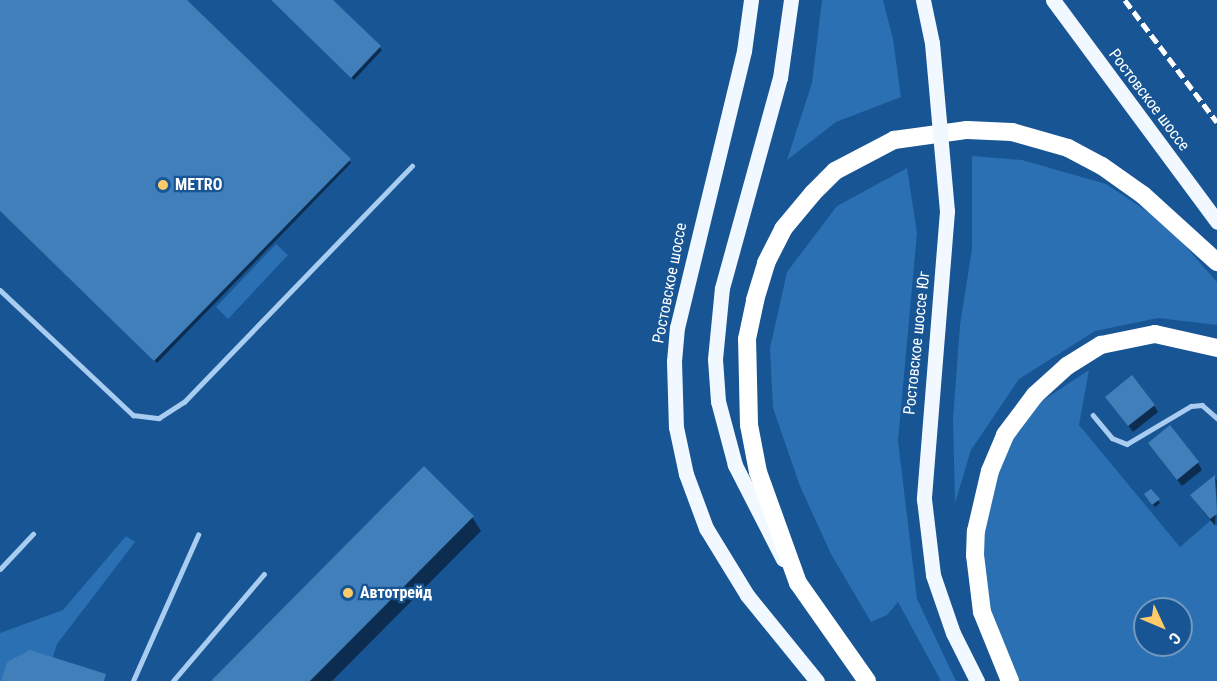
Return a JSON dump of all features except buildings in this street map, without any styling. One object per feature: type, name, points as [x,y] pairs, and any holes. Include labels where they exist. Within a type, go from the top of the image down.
[{"type":"highway","points":[[867,681],[798,583],[758,472],[749,424],[747,339],[766,263],[783,229],[835,171],[894,140],[927,134],[996,131],[1041,138],[1086,156],[1124,181],[1217,262]]},
{"type":"highway","points":[[1010,681],[982,612],[975,555],[976,531],[987,481],[1005,435],[1035,395],[1067,366],[1101,345],[1155,334],[1217,348]]},
{"type":"main road","name":"Ростовское шоссе","points":[[751,0],[744,51],[677,327],[674,361],[676,427],[686,474],[706,528],[747,595],[817,681]]},
{"type":"main road","points":[[791,0],[780,78],[722,288],[715,359],[718,401],[735,465],[798,583]]},
{"type":"main road","name":"Ростовское шоссе Юг","points":[[923,0],[932,43],[947,211],[924,499],[933,574],[953,633],[977,681]]},
{"type":"main road","name":"Ростовское шоссе","points":[[1053,0],[1217,222]]},
{"type":"lane","points":[[0,290],[133,415],[159,418],[184,402],[412,166]]},
{"type":"lane","points":[[1093,415],[1112,438],[1127,444],[1191,406],[1202,405],[1217,418]]},
{"type":"lane","points":[[0,569],[33,534]]},
{"type":"lane","points":[[133,681],[198,535]]},
{"type":"lane","points":[[173,681],[264,574]]},
{"type":"shaded area","points":[[822,0],[883,0],[893,39],[901,97],[836,122],[787,160],[812,83]]},
{"type":"shaded area","points":[[972,156],[1022,160],[1106,184],[1165,223],[1217,282],[1217,325],[1158,318],[1095,331],[1019,379],[971,450],[955,503],[953,419],[960,325],[972,249]]},
{"type":"shaded area","points":[[907,168],[917,233],[898,441],[917,599],[956,681],[941,681],[898,602],[887,615],[871,622],[831,554],[800,486],[773,408],[770,348],[787,272],[837,206]]},
{"type":"shaded area","points":[[276,244],[288,255],[228,319],[216,307]]},
{"type":"shaded area","points":[[1089,370],[1079,425],[1180,547],[1211,520],[1217,526],[1217,681],[1014,681],[1000,657],[978,568],[996,469],[1019,427],[1039,403]]},
{"type":"shaded area","points":[[126,536],[135,542],[57,644],[45,681],[0,681],[0,633],[63,610]]},
{"type":"railway","points":[[1125,0],[1217,122]]},
{"type":"place","name":"METRO","points":[[163,185]]},
{"type":"place","name":"Автотрейд","points":[[348,593]]}]
